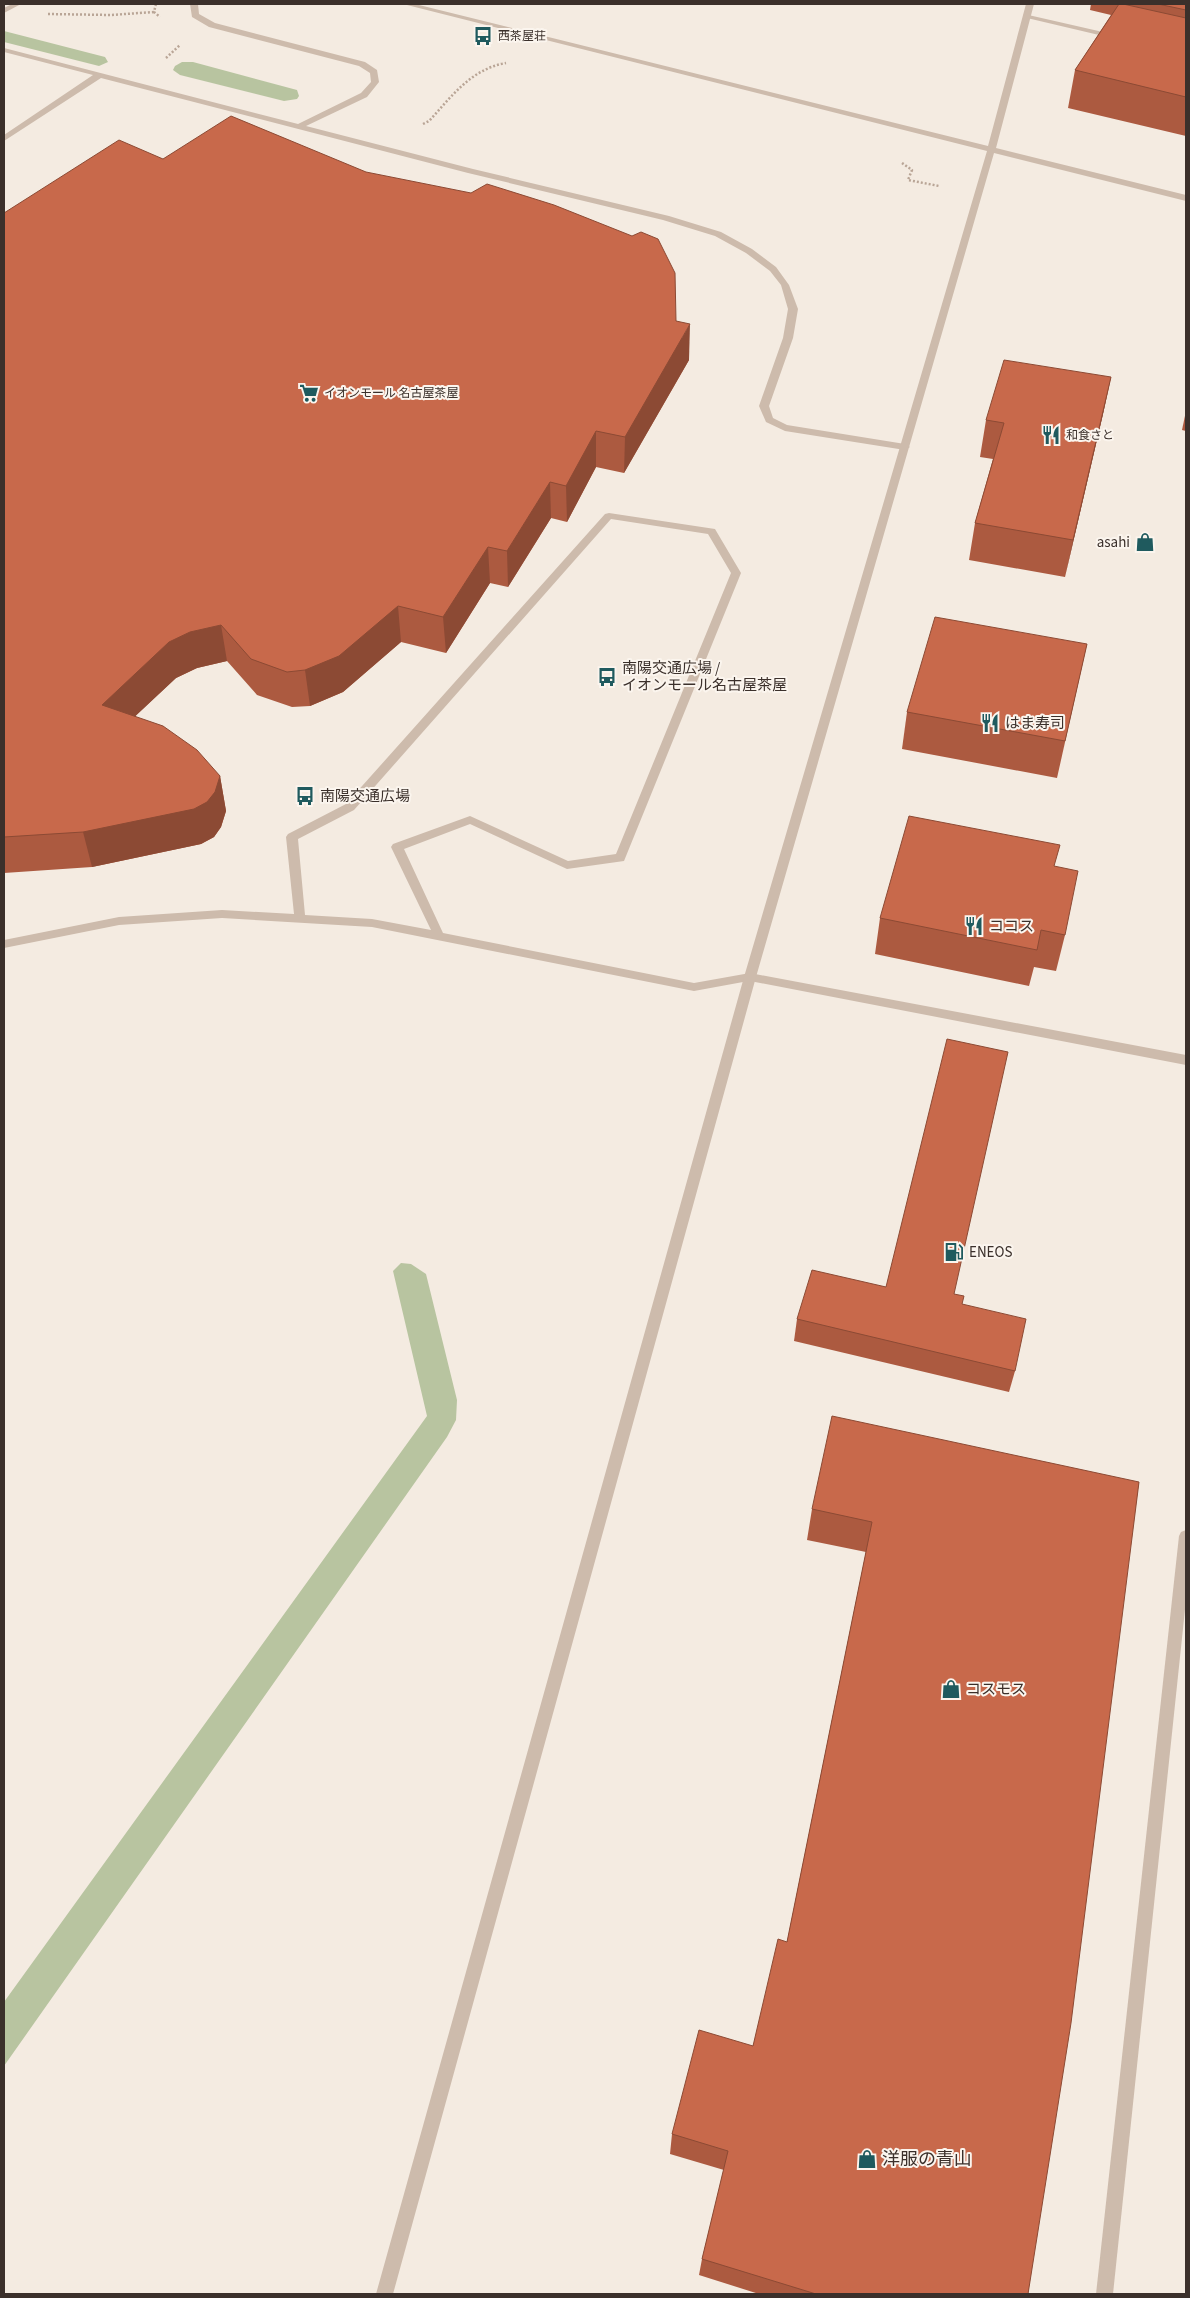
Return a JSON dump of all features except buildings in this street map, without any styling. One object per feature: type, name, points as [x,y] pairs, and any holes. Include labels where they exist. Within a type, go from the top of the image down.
[{"type":"street","points":[[4,11],[16,4]]},
{"type":"street","points":[[194,4],[195,16],[212,25],[362,64],[374,72],[375,82],[364,94],[299,126]]},
{"type":"street","points":[[407,4],[1186,198]]},
{"type":"street","points":[[384,2294],[750,977],[992,150],[1030,4]]},
{"type":"street","points":[[1027,16],[1123,38]]},
{"type":"street","points":[[4,50],[99,76],[666,218],[718,234],[757,257],[773,269],[785,285],[793,308],[788,338],[764,406],[769,420],[785,428],[906,447]]},
{"type":"street","points":[[4,139],[99,76]]},
{"type":"street","points":[[300,919],[292,837],[350,807],[609,516],[711,531],[736,573],[620,858],[567,865],[470,820],[397,847],[438,936]]},
{"type":"street","points":[[4,944],[128,920],[222,914],[372,923],[694,987],[750,977],[1186,1060]]},
{"type":"street","points":[[1104,2294],[1186,1536]]},
{"type":"path","points":[[154,12],[156,4]]},
{"type":"path","points":[[4,11],[71,16],[154,12],[162,18]]},
{"type":"path","points":[[160,62],[173,54],[180,45],[178,39]]},
{"type":"path","points":[[422,125],[429,121],[473,75],[496,64],[512,62]]},
{"type":"path","points":[[902,163],[912,170],[908,180],[939,186]]},
{"type":"green space","points":[[4,31],[105,57],[108,62],[99,66],[4,42]]},
{"type":"green space","points":[[182,62],[193,62],[297,90],[299,96],[297,99],[284,101],[180,75],[173,70],[175,66]]},
{"type":"green space","points":[[401,1263],[411,1264],[426,1274],[457,1400],[456,1420],[447,1437],[4,2066],[4,2002],[427,1416],[393,1271]]},
{"type":"place","name":"西茶屋荘","points":[[483,36]]},
{"type":"place","name":"イオンモール 名古屋茶屋","points":[[309,393]]},
{"type":"place","name":"和食さと","points":[[1051,435]]},
{"type":"place","name":"asahi","points":[[1145,542]]},
{"type":"place","name":"南陽交通広場 / イオンモール名古屋茶屋","points":[[607,677]]},
{"type":"place","name":"はま寿司","points":[[990,723]]},
{"type":"place","name":"南陽交通広場","points":[[305,796]]},
{"type":"place","name":"ココス","points":[[974,926]]},
{"type":"place","name":"ENEOS","points":[[954,1252]]},
{"type":"place","name":"コスモス","points":[[951,1689]]},
{"type":"place","name":"洋服の青山","points":[[867,2159]]}]
